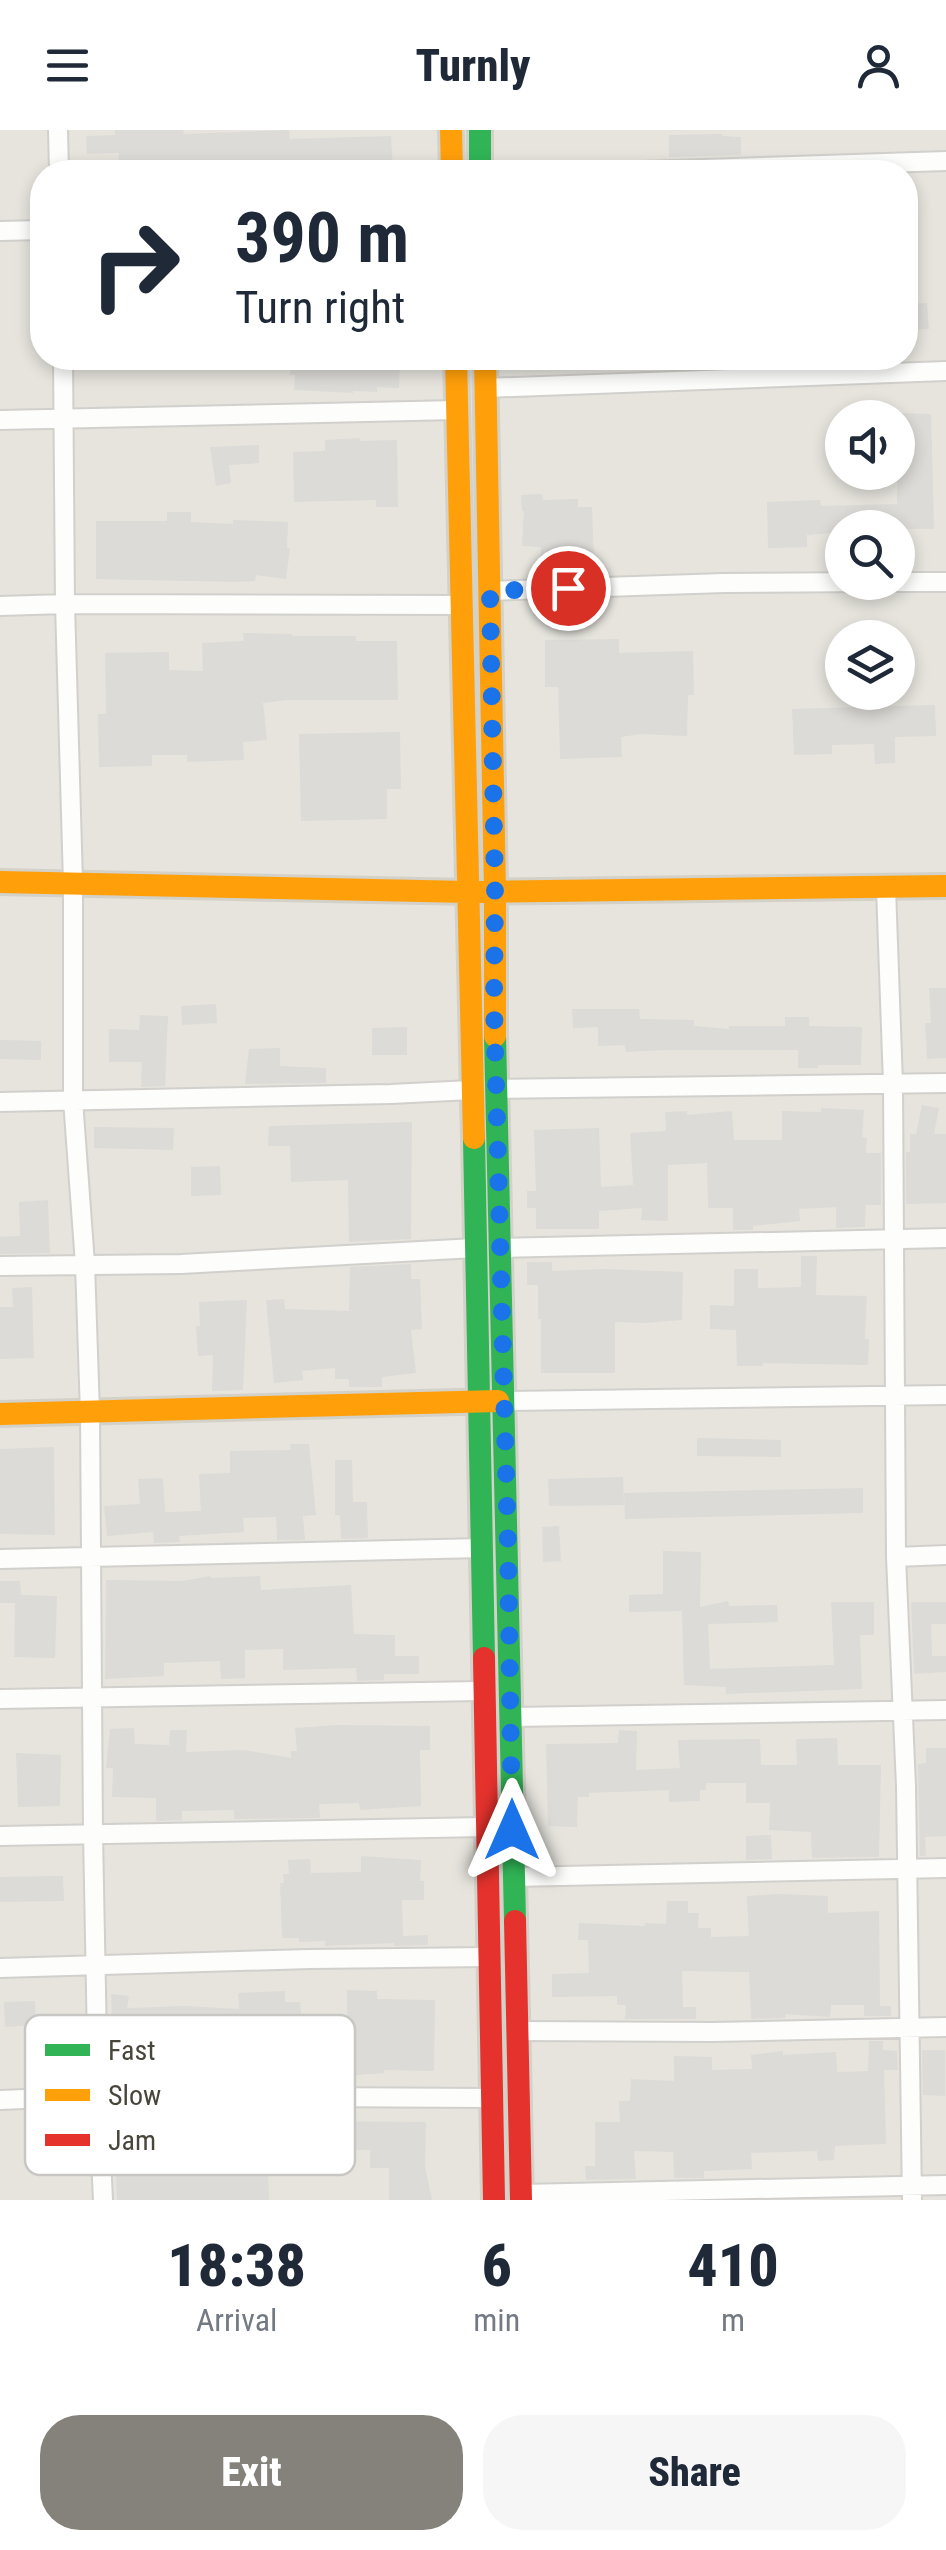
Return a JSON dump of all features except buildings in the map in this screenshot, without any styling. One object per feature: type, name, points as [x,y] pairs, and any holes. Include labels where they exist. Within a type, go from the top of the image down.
[{"type":"main road","points":[[451,130],[452,160]]},
{"type":"main road","points":[[480,130],[480,160]]},
{"type":"main road","points":[[456,370],[494,2200]]},
{"type":"main road","points":[[485,370],[494,1005],[521,2197]]},
{"type":"main road","points":[[0,882],[469,892],[946,886]]},
{"type":"main road","points":[[0,1414],[504,1401]]},
{"type":"street","points":[[58,130],[58,160]]},
{"type":"street","points":[[918,163],[946,162]]},
{"type":"street","points":[[0,231],[30,230]]},
{"type":"street","points":[[63,370],[73,1100],[85,1264],[90,1412],[97,2015]]},
{"type":"street","points":[[486,388],[946,371]]},
{"type":"street","points":[[0,420],[457,410]]},
{"type":"street","points":[[490,591],[825,582]]},
{"type":"street","points":[[915,582],[946,582]]},
{"type":"street","points":[[0,606],[463,605]]},
{"type":"street","points":[[886,888],[893,1084],[896,1556],[904,1709],[912,2193]]},
{"type":"street","points":[[498,1089],[946,1083]]},
{"type":"street","points":[[0,1102],[471,1090]]},
{"type":"street","points":[[502,1248],[946,1238]]},
{"type":"street","points":[[0,1266],[182,1264],[475,1248]]},
{"type":"street","points":[[504,1401],[946,1395]]},
{"type":"street","points":[[0,1559],[482,1548]]},
{"type":"street","points":[[896,1556],[946,1555]]},
{"type":"street","points":[[0,1700],[482,1692]]},
{"type":"street","points":[[512,1717],[946,1710]]},
{"type":"street","points":[[0,1836],[486,1827]]},
{"type":"street","points":[[514,1877],[946,1868]]},
{"type":"street","points":[[0,1968],[489,1957]]},
{"type":"street","points":[[518,2031],[946,2027]]},
{"type":"street","points":[[355,2097],[492,2098]]},
{"type":"street","points":[[0,2100],[25,2099]]},
{"type":"street","points":[[102,2175],[103,2200]]},
{"type":"street","points":[[521,2197],[912,2193],[946,2184]]},
{"type":"shaded area","points":[[0,130],[946,130],[946,2200],[0,2200]]},
{"type":"traffic: fast","points":[[480,130],[480,160]]},
{"type":"traffic: fast","points":[[495,1036],[515,1921]]},
{"type":"traffic: fast","points":[[474,1138],[484,1658]]},
{"type":"traffic: slow","points":[[451,130],[452,160]]},
{"type":"traffic: slow","points":[[456,370],[474,1138]]},
{"type":"traffic: slow","points":[[485,370],[495,1036]]},
{"type":"traffic: slow","points":[[0,882],[469,892],[946,886]]},
{"type":"traffic: slow","points":[[0,1414],[498,1401]]},
{"type":"traffic: jam","points":[[484,1658],[494,2200]]},
{"type":"traffic: jam","points":[[515,1921],[521,2200]]},
{"type":"route","points":[[512,1830],[494,1005],[490,591],[568,588]]}]
